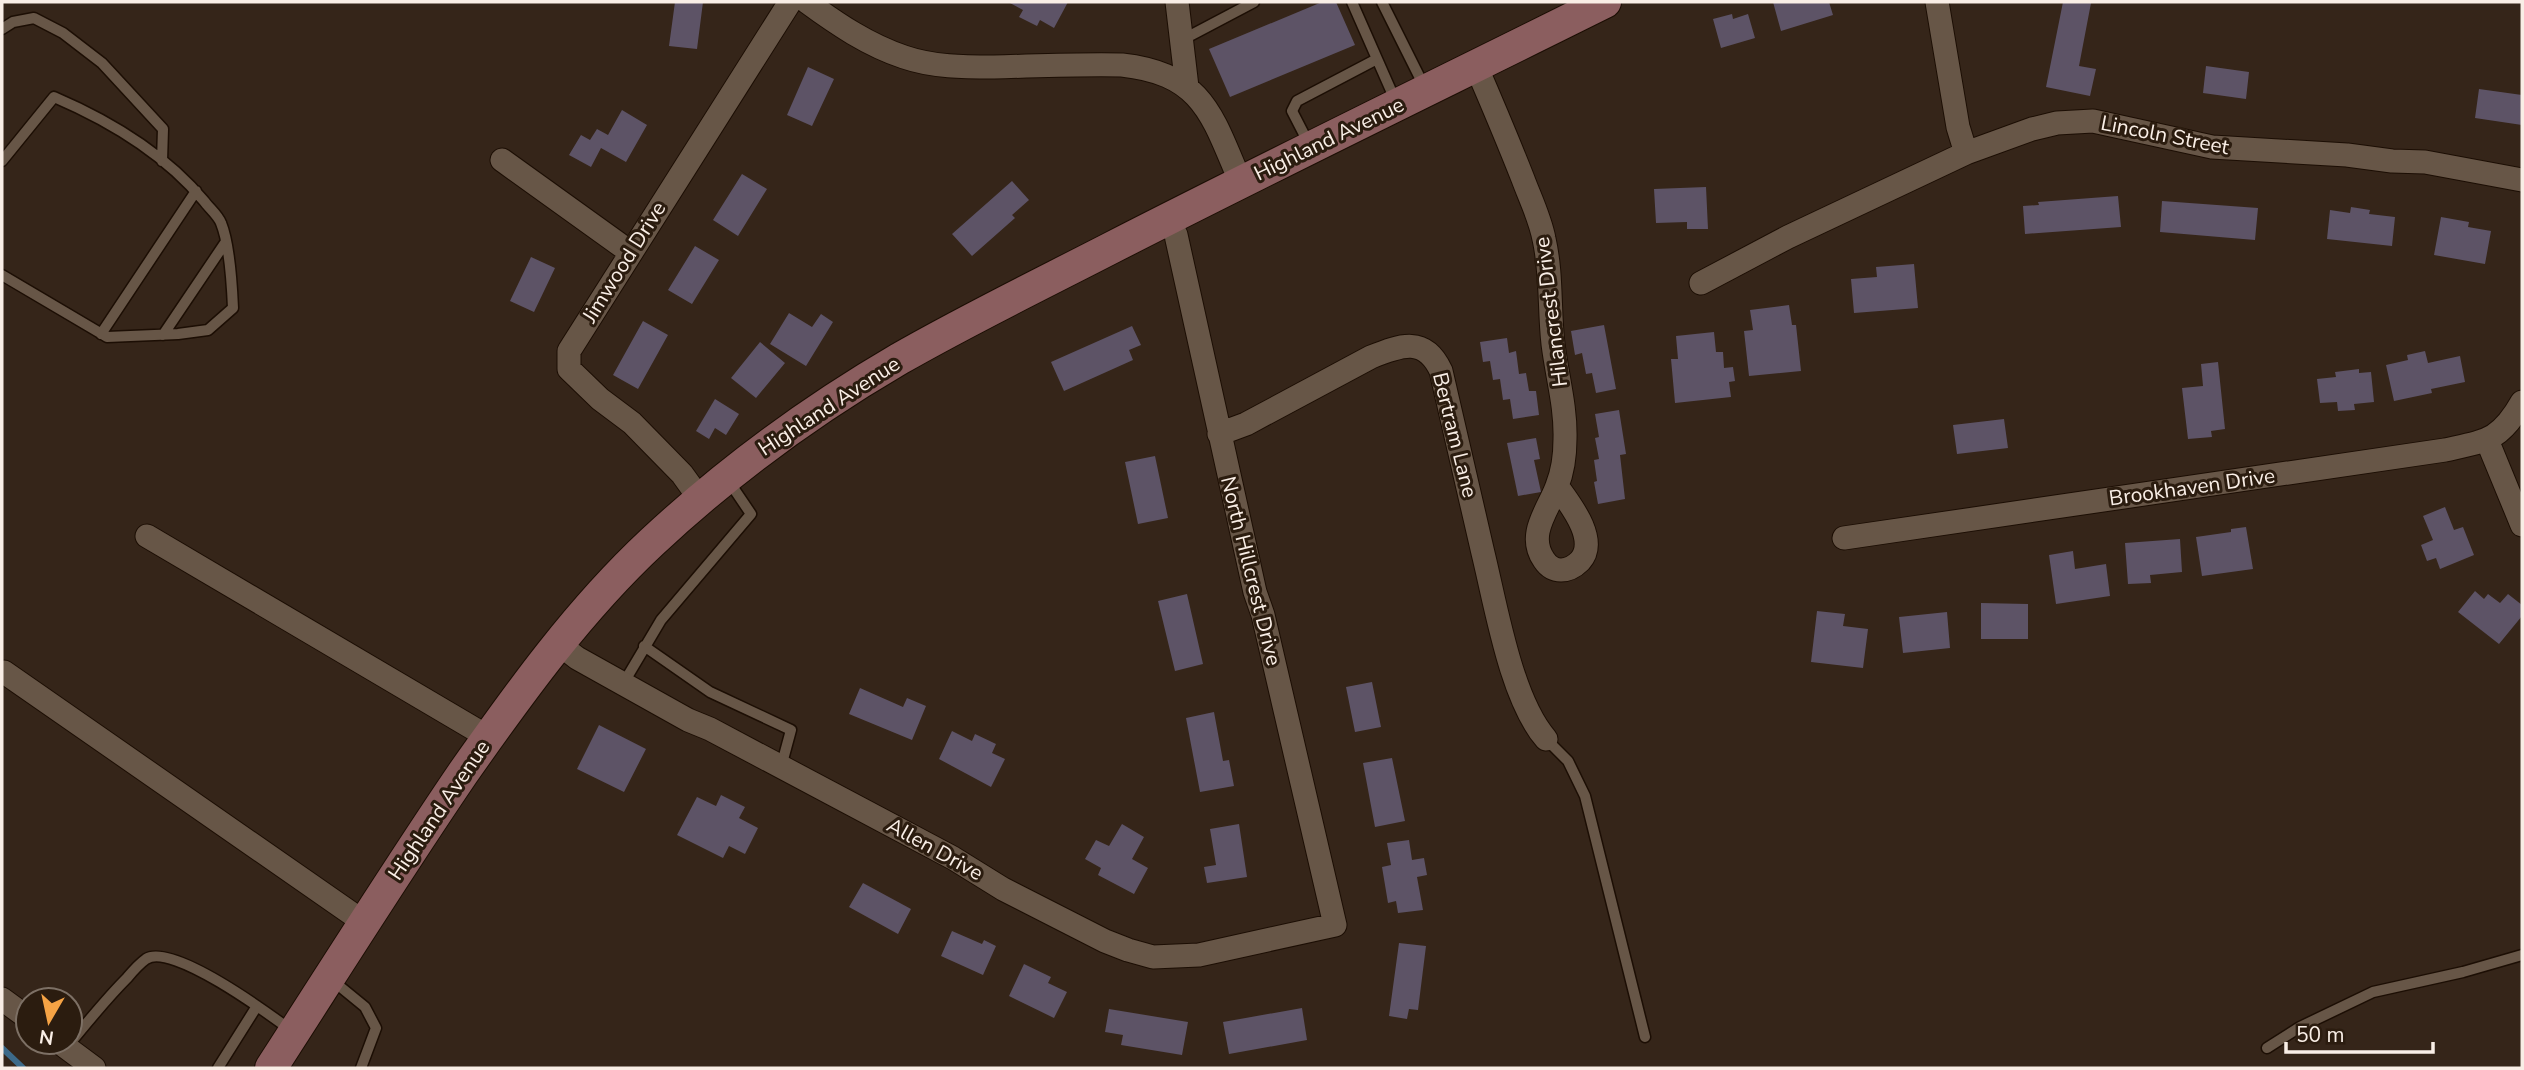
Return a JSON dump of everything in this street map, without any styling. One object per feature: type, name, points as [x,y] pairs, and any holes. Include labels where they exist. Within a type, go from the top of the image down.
[{"type":"main road","name":"Highland Avenue","points":[[271,1068],[488,737],[559,644],[622,572],[726,478],[801,421],[898,360],[1168,219],[1605,2]]},
{"type":"street","name":"Jimwood Drive","points":[[700,499],[681,474],[632,423],[600,399],[569,369],[569,351],[790,2]]},
{"type":"street","points":[[807,2],[853,33],[906,58],[968,67],[1122,65],[1147,68],[1169,75],[1187,87],[1202,102],[1213,120],[1241,183]]},
{"type":"street","points":[[1177,2],[1187,87]]},
{"type":"street","points":[[1937,2],[1958,127],[1966,153]]},
{"type":"street","name":"Hilancrest Drive","points":[[1476,66],[1544,238],[1550,270],[1553,343],[1565,427],[1564,455],[1558,486]]},
{"type":"street","name":"Lincoln Street","points":[[1701,283],[1788,237],[1966,153],[2032,129],[2057,123],[2093,121],[2212,147],[2425,162],[2522,180]]},
{"type":"street","points":[[502,160],[630,252]]},
{"type":"street","name":"North Hillcrest Drive","points":[[1168,219],[1176,235],[1219,434],[1335,925]]},
{"type":"street","name":"Bertram Lane","points":[[1219,434],[1246,424],[1381,353],[1406,346],[1428,351],[1441,371],[1491,585],[1519,689],[1535,726],[1546,739]]},
{"type":"street","name":"Brookhaven Drive","points":[[1844,538],[2445,450],[2487,440],[2504,429],[2522,402]]},
{"type":"street","points":[[2487,440],[2522,525]]},
{"type":"street","points":[[147,536],[488,737]]},
{"type":"street","name":"Allen Drive","points":[[559,644],[577,658],[623,684],[953,858],[1003,889],[1128,950],[1153,957],[1199,955],[1335,925]]},
{"type":"street","points":[[4,672],[365,923]]},
{"type":"street","points":[[78,1056],[94,1068]]},
{"type":"lane","points":[[1182,40],[1254,2]]},
{"type":"lane","points":[[1352,2],[1398,105]]},
{"type":"lane","points":[[1382,2],[1426,91]]},
{"type":"lane","points":[[2,29],[13,22],[34,18],[63,33],[102,63],[163,129],[162,161]]},
{"type":"lane","points":[[1311,148],[1292,111],[1297,101],[1377,59]]},
{"type":"lane","points":[[2,161],[54,97],[91,113],[162,161],[196,191],[221,222],[231,271],[233,309],[208,330],[107,337],[2,275]]},
{"type":"lane","points":[[101,334],[196,191]]},
{"type":"lane","points":[[163,335],[225,243]]},
{"type":"lane","points":[[623,684],[661,620],[751,514],[726,478]]},
{"type":"lane","points":[[644,646],[710,692],[791,730],[781,767]]},
{"type":"lane","points":[[1546,739],[1568,761],[1585,796],[1645,1037]]},
{"type":"lane","points":[[2267,1048],[2300,1027],[2373,992],[2463,972],[2522,955]]},
{"type":"lane","points":[[84,1022],[147,958],[159,956],[223,982],[295,1032]]},
{"type":"lane","points":[[330,977],[365,1007],[376,1028],[361,1068]]},
{"type":"lane","points":[[218,1068],[257,1006]]},
{"type":"building","points":[[675,2],[703,2],[697,49],[669,46]]},
{"type":"building","points":[[1008,2],[1068,2],[1054,28],[1040,20],[1037,26],[1019,17],[1023,10]]},
{"type":"building","points":[[1322,2],[1336,2],[1355,45],[1230,97],[1209,49]]},
{"type":"building","points":[[1773,2],[1829,2],[1833,15],[1781,31]]},
{"type":"building","points":[[2063,2],[2091,3],[2079,66],[2096,69],[2090,96],[2046,87]]},
{"type":"building","points":[[1732,14],[1733,19],[1748,14],[1755,38],[1721,48],[1713,19]]},
{"type":"building","points":[[2206,66],[2249,72],[2246,99],[2203,93]]},
{"type":"building","points":[[808,67],[834,79],[812,126],[787,115]]},
{"type":"building","points":[[2479,89],[2522,95],[2522,125],[2475,118]]},
{"type":"building","points":[[622,110],[647,125],[626,162],[601,148],[591,167],[569,155],[581,135],[590,140],[597,129],[608,135]]},
{"type":"building","points":[[742,174],[767,189],[738,236],[713,220]]},
{"type":"building","points":[[1012,181],[1029,200],[1012,215],[1015,218],[972,256],[952,234]]},
{"type":"building","points":[[1706,187],[1708,229],[1687,229],[1687,222],[1656,223],[1654,189]]},
{"type":"building","points":[[2118,196],[2121,227],[2025,234],[2023,206],[2039,205],[2038,202]]},
{"type":"building","points":[[2162,201],[2258,208],[2255,240],[2160,232]]},
{"type":"building","points":[[2351,207],[2370,210],[2369,214],[2395,217],[2392,246],[2327,239],[2330,210],[2350,213]]},
{"type":"building","points":[[2441,217],[2469,222],[2468,227],[2491,231],[2485,264],[2434,255]]},
{"type":"building","points":[[695,246],[719,260],[692,304],[668,290]]},
{"type":"building","points":[[531,257],[555,268],[534,312],[510,301]]},
{"type":"building","points":[[1914,264],[1918,308],[1854,313],[1851,279],[1877,277],[1876,267]]},
{"type":"building","points":[[1789,305],[1792,325],[1796,325],[1801,371],[1749,376],[1744,331],[1753,330],[1750,310]]},
{"type":"building","points":[[789,313],[812,327],[821,314],[833,322],[806,366],[770,344]]},
{"type":"building","points":[[643,321],[668,335],[638,389],[613,375]]},
{"type":"building","points":[[1604,325],[1616,389],[1596,393],[1592,373],[1586,374],[1582,353],[1575,355],[1571,331]]},
{"type":"building","points":[[1132,326],[1141,345],[1129,350],[1133,360],[1064,391],[1051,362]]},
{"type":"building","points":[[1714,332],[1716,352],[1723,352],[1724,368],[1733,367],[1735,381],[1729,382],[1731,397],[1675,403],[1671,359],[1678,359],[1676,336]]},
{"type":"building","points":[[1507,338],[1509,353],[1516,351],[1519,374],[1526,373],[1529,391],[1536,391],[1539,415],[1513,419],[1510,399],[1503,400],[1500,379],[1493,380],[1490,361],[1483,362],[1480,342]]},
{"type":"building","points":[[760,342],[785,363],[756,398],[731,378]]},
{"type":"building","points":[[2425,351],[2428,363],[2460,356],[2465,382],[2394,401],[2386,365],[2408,360],[2407,355]]},
{"type":"building","points":[[2218,362],[2225,429],[2211,431],[2212,437],[2188,439],[2182,388],[2203,386],[2201,364]]},
{"type":"building","points":[[2359,369],[2359,373],[2371,372],[2374,402],[2354,404],[2355,410],[2338,411],[2337,402],[2320,403],[2317,379],[2336,377],[2335,372]]},
{"type":"building","points":[[715,399],[739,414],[726,435],[715,428],[709,439],[696,431]]},
{"type":"building","points":[[1619,410],[1626,454],[1620,455],[1625,499],[1598,504],[1594,482],[1597,481],[1594,460],[1599,459],[1595,438],[1599,437],[1595,414]]},
{"type":"building","points":[[2004,419],[2008,448],[1957,454],[1953,425]]},
{"type":"building","points":[[1536,438],[1540,459],[1534,460],[1541,492],[1518,496],[1507,443]]},
{"type":"building","points":[[1155,456],[1168,518],[1138,524],[1125,462]]},
{"type":"building","points":[[2445,507],[2454,530],[2463,527],[2474,555],[2440,569],[2436,558],[2427,561],[2421,545],[2433,540],[2423,516]]},
{"type":"building","points":[[2246,527],[2253,569],[2202,576],[2196,537]]},
{"type":"building","points":[[2180,539],[2182,572],[2150,575],[2151,583],[2128,584],[2125,543]]},
{"type":"building","points":[[2073,551],[2075,569],[2106,564],[2110,596],[2056,604],[2049,555]]},
{"type":"building","points":[[2475,591],[2484,599],[2488,594],[2500,603],[2508,594],[2522,605],[2522,616],[2499,644],[2458,612]]},
{"type":"building","points":[[1187,594],[1203,664],[1175,671],[1158,601]]},
{"type":"building","points":[[1981,603],[2028,604],[2028,639],[1981,639]]},
{"type":"building","points":[[1817,611],[1845,614],[1843,626],[1868,629],[1863,668],[1811,662]]},
{"type":"building","points":[[1947,612],[1950,648],[1903,653],[1899,617]]},
{"type":"building","points":[[1372,682],[1381,727],[1355,732],[1346,687]]},
{"type":"building","points":[[860,688],[903,707],[907,698],[926,706],[912,740],[849,714]]},
{"type":"building","points":[[1214,712],[1223,761],[1229,760],[1234,786],[1200,792],[1186,718]]},
{"type":"building","points":[[599,725],[646,749],[624,792],[577,769]]},
{"type":"building","points":[[952,731],[972,741],[975,734],[996,744],[992,753],[1005,759],[991,787],[939,759]]},
{"type":"building","points":[[1392,758],[1405,821],[1375,827],[1363,763]]},
{"type":"building","points":[[721,795],[745,807],[739,818],[758,828],[745,854],[729,846],[723,858],[677,835],[697,797],[716,806]]},
{"type":"building","points":[[1122,824],[1144,837],[1132,859],[1148,868],[1134,894],[1098,875],[1101,868],[1085,859],[1096,840],[1109,846]]},
{"type":"building","points":[[1239,824],[1247,877],[1207,883],[1204,867],[1216,865],[1210,829]]},
{"type":"building","points":[[1409,840],[1412,860],[1424,858],[1427,875],[1417,877],[1423,910],[1398,913],[1396,901],[1388,903],[1382,867],[1391,865],[1387,843]]},
{"type":"building","points":[[863,883],[911,909],[898,934],[849,907]]},
{"type":"building","points":[[952,931],[982,944],[984,940],[996,946],[983,975],[941,956]]},
{"type":"building","points":[[1399,943],[1426,946],[1418,1010],[1409,1009],[1407,1019],[1389,1016]]},
{"type":"building","points":[[1024,964],[1051,977],[1048,983],[1067,992],[1054,1018],[1009,996]]},
{"type":"building","points":[[1302,1008],[1307,1040],[1229,1054],[1223,1022]]},
{"type":"building","points":[[1109,1009],[1188,1022],[1182,1055],[1121,1045],[1123,1035],[1105,1032]]},
{"type":"waterway","points":[[2,1048],[23,1068]]}]
